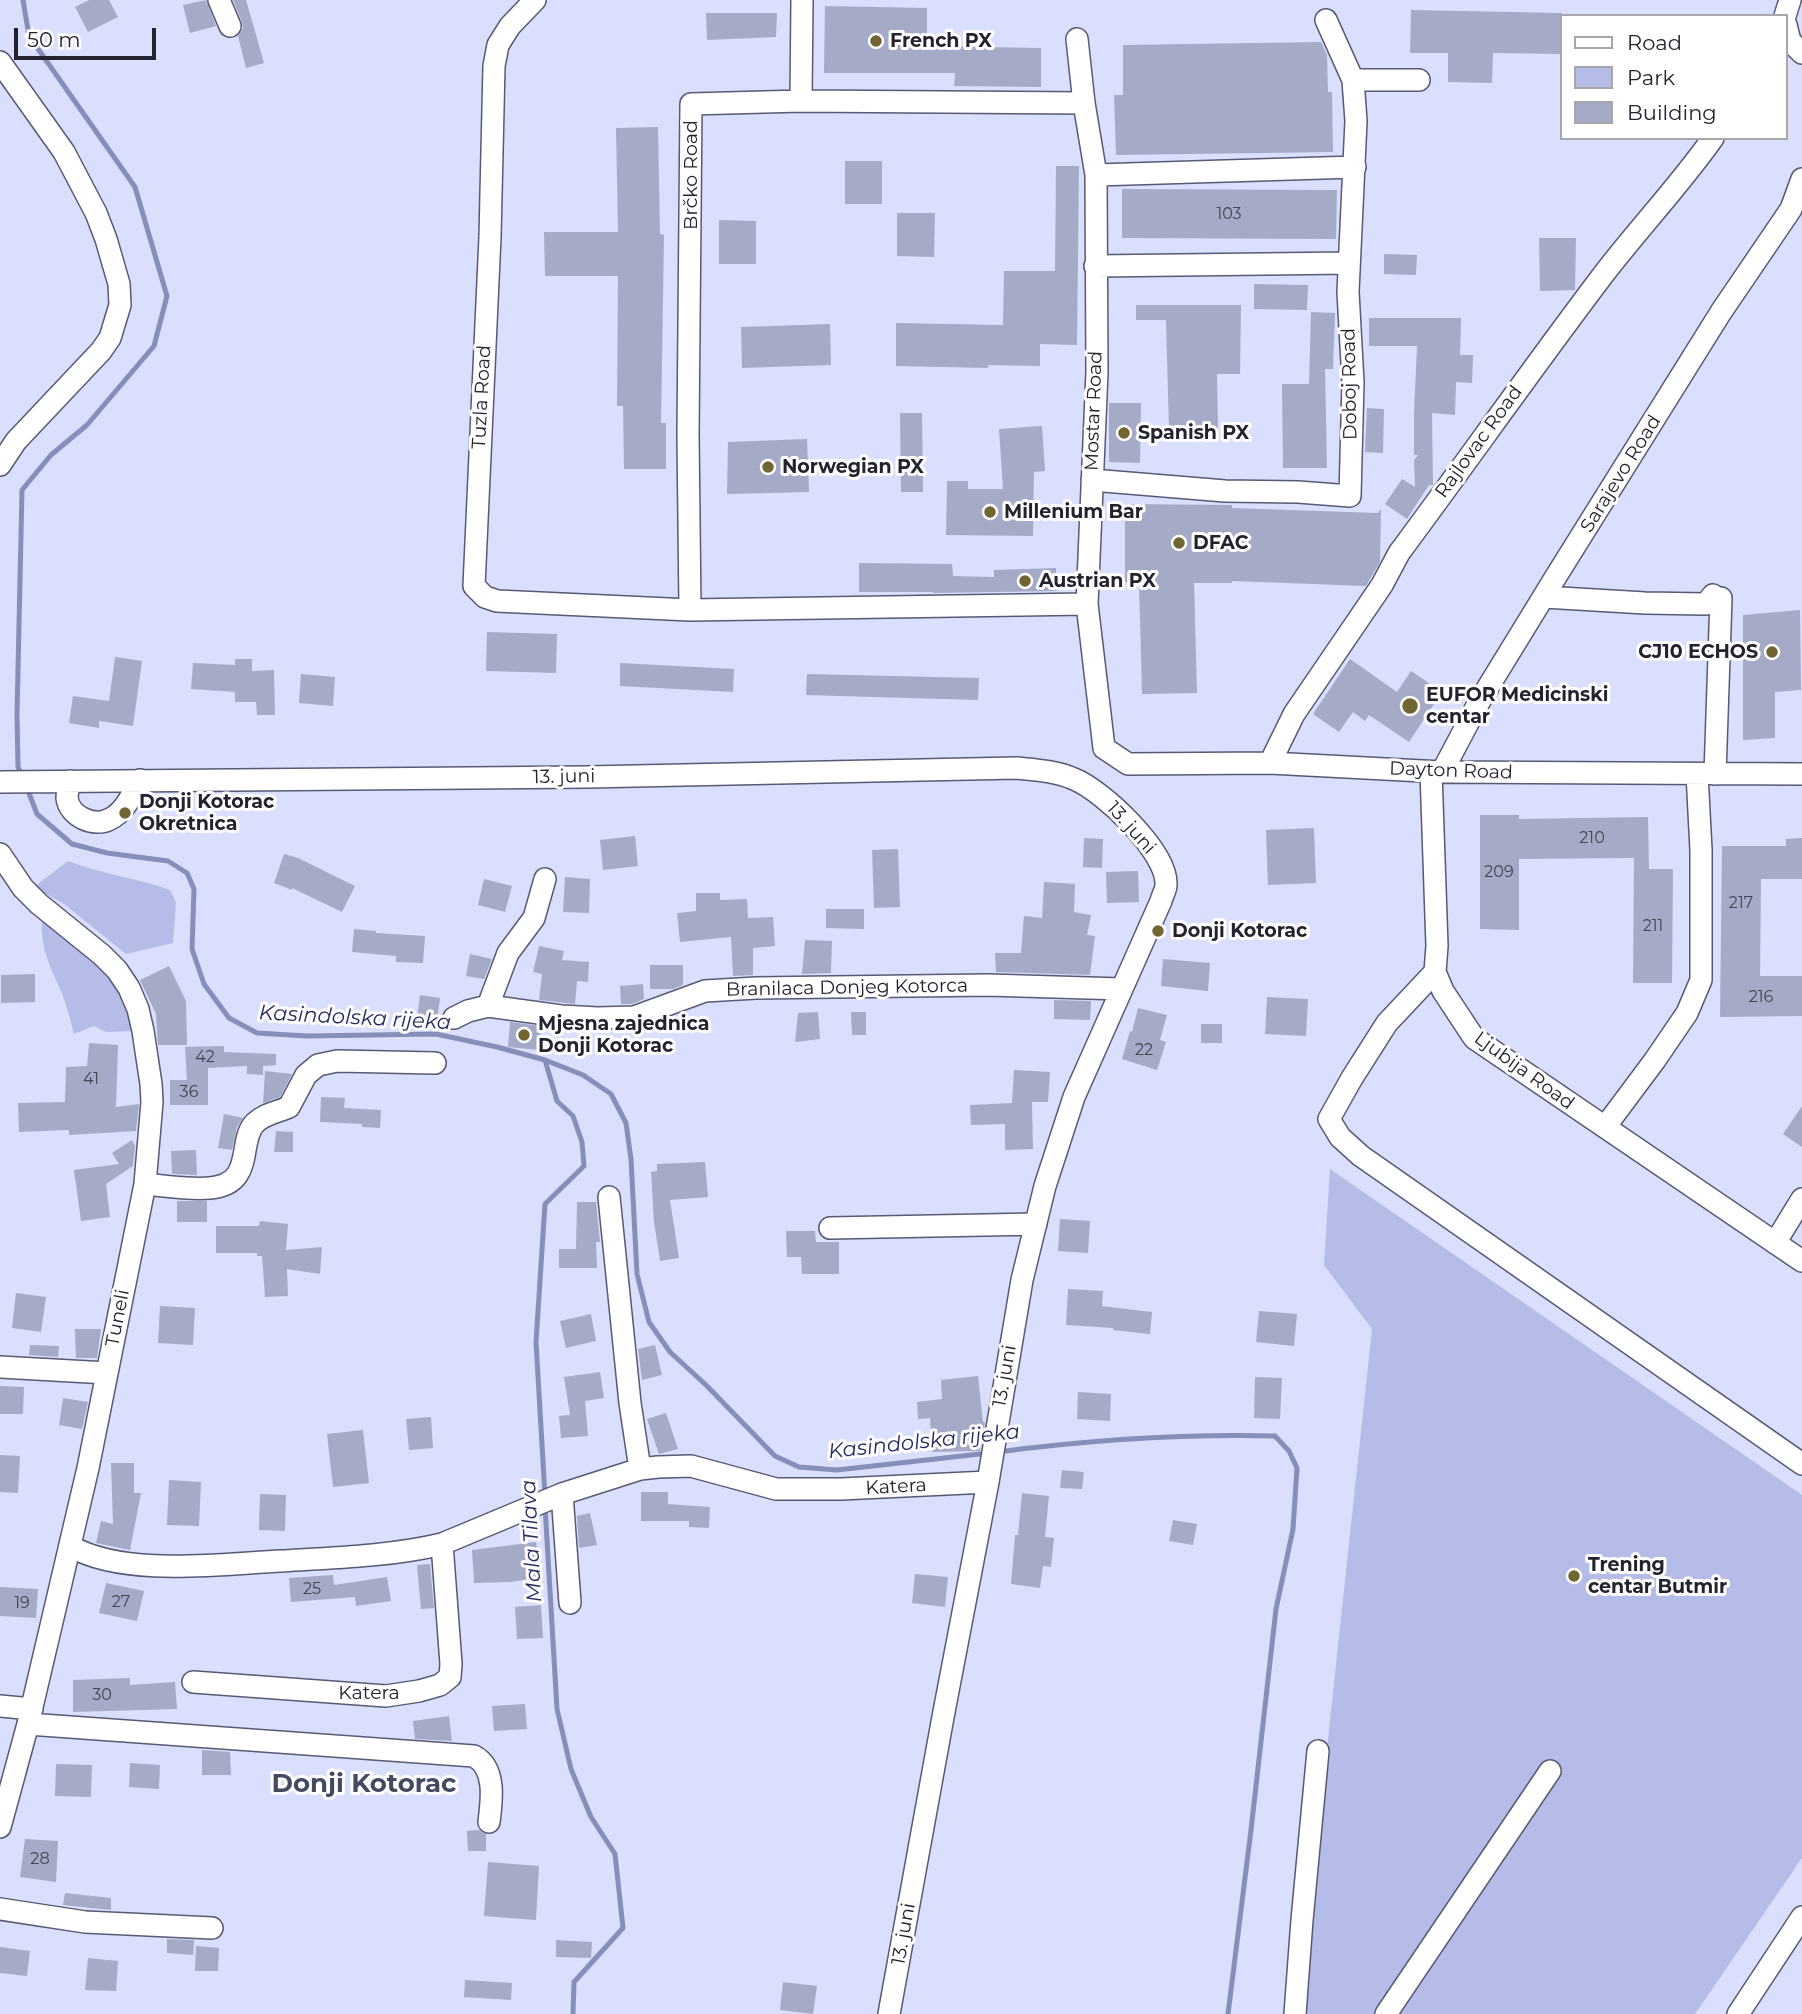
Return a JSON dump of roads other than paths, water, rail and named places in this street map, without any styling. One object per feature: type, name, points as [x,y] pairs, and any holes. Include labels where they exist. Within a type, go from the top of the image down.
[{"type":"street","points":[[219,0],[230,26]]},
{"type":"street","name":"Tuzla Road","points":[[535,0],[510,26],[499,45],[494,66],[474,586],[485,597],[497,601],[690,610]]},
{"type":"street","points":[[801,101],[802,0]]},
{"type":"street","name":"Doboj Road","points":[[1092,480],[1225,491],[1350,496],[1353,382],[1348,292],[1356,121],[1353,80],[1326,20]]},
{"type":"street","name":"Mostar Road","points":[[1077,39],[1096,175],[1097,372],[1087,604],[1104,748]]},
{"type":"street","points":[[0,62],[64,152],[96,214],[115,267],[120,305],[110,338],[101,351],[16,441],[0,465]]},
{"type":"street","points":[[1353,80],[1419,80]]},
{"type":"street","name":"Brčko Road","points":[[690,610],[688,434],[691,104],[801,101],[1084,103]]},
{"type":"street","name":"Rajlovac Road","points":[[1270,763],[1294,714],[1382,585],[1399,553],[1536,363],[1712,140]]},
{"type":"street","points":[[1096,175],[1355,167]]},
{"type":"street","name":"Sarajevo Road","points":[[1437,772],[1721,312],[1797,212],[1802,179]]},
{"type":"street","points":[[1095,266],[1349,263]]},
{"type":"street","points":[[1544,597],[1706,604],[1717,596],[1700,850],[1701,980],[1687,1013],[1605,1127]]},
{"type":"street","points":[[690,610],[1087,604]]},
{"type":"street","name":"Dayton Road","points":[[1104,748],[1128,764],[1270,763],[1437,772],[1802,774]]},
{"type":"street","name":"13. juni","points":[[1,782],[588,777],[1016,768],[1056,773],[1094,789],[1135,828],[1156,853],[1166,885],[1074,1097],[1045,1186],[1023,1280],[890,2014]]},
{"type":"street","name":"Ljubija Road","points":[[1437,772],[1435,972],[1443,991],[1474,1038],[1802,1261]]},
{"type":"street","points":[[70,781],[67,797],[74,813],[91,822],[108,821],[122,811],[140,780]]},
{"type":"street","name":"Tuneli","points":[[0,854],[31,897],[102,955],[117,970],[129,988],[143,1031],[152,1101],[145,1184],[107,1373],[30,1716],[0,1827]]},
{"type":"street","points":[[488,1006],[508,953],[534,918],[545,879]]},
{"type":"street","points":[[1435,972],[1387,1023],[1352,1078],[1329,1119],[1340,1137],[1361,1156],[1802,1464]]},
{"type":"street","name":"Branilaca Donjeg Kotorca","points":[[454,1018],[488,1006],[561,1016],[634,1017],[705,991],[756,988],[988,985],[1122,989]]},
{"type":"street","points":[[145,1184],[209,1189],[233,1180],[243,1166],[253,1124],[267,1115],[289,1107],[306,1074],[318,1065],[337,1061],[435,1063]]},
{"type":"street","points":[[609,1197],[640,1469]]},
{"type":"street","points":[[1775,1242],[1802,1199]]},
{"type":"street","points":[[830,1228],[1036,1224]]},
{"type":"street","points":[[0,1367],[107,1373]]},
{"type":"street","name":"Katera","points":[[70,1545],[104,1560],[167,1567],[317,1559],[423,1549],[442,1544],[551,1498],[640,1469],[691,1466],[776,1489],[841,1489],[989,1473]]},
{"type":"street","points":[[551,1498],[570,1603]]},
{"type":"street","name":"Katera","points":[[193,1682],[386,1696],[440,1685],[450,1677],[451,1664],[442,1544]]},
{"type":"street","points":[[0,1706],[30,1716],[474,1755],[488,1770],[492,1801],[489,1822]]},
{"type":"street","points":[[1295,2014],[1318,1751]]},
{"type":"street","points":[[1386,2014],[1550,1771]]},
{"type":"street","points":[[0,1909],[85,1922],[212,1928]]},
{"type":"street","points":[[1738,2014],[1802,1917]]},
{"type":"waterway","name":"Kasindolska rijeka","points":[[22,775],[18,767],[17,714],[22,490],[51,455],[87,425],[154,346],[167,296],[135,187],[29,36],[23,0]]},
{"type":"waterway","name":"Kasindolska rijeka","points":[[27,788],[37,814],[72,844],[107,853],[168,861],[187,873],[194,889],[192,949],[204,984],[229,1018],[257,1033],[307,1036],[436,1034],[545,1060],[583,1075],[611,1094],[626,1123],[631,1159],[637,1274],[649,1322],[670,1352],[775,1456],[799,1467],[837,1470],[989,1453]]},
{"type":"waterway","name":"Mala Tilava","points":[[545,1060],[557,1101],[573,1116],[582,1142],[584,1166],[545,1204],[536,1342],[545,1496]]},
{"type":"waterway","name":"Kasindolska rijeka","points":[[998,1452],[1136,1439],[1275,1436],[1289,1451],[1297,1468],[1293,1529],[1276,1609],[1228,2014]]},
{"type":"waterway","name":"Mala Tilava","points":[[545,1506],[557,1709],[571,1769],[591,1817],[615,1854],[623,1928],[574,1982],[573,2014]]},
{"type":"place","name":"French PX","points":[[876,41]]},
{"type":"place","name":"Spanish PX","points":[[1124,433]]},
{"type":"place","name":"Norwegian PX","points":[[768,467]]},
{"type":"place","name":"Millenium Bar","points":[[990,512]]},
{"type":"place","name":"DFAC","points":[[1179,543]]},
{"type":"place","name":"Austrian PX","points":[[1025,581]]},
{"type":"place","name":"CJ10 ECHOS","points":[[1772,652]]},
{"type":"place","name":"EUFOR Medicinski centar","points":[[1410,706]]},
{"type":"place","name":"Donji Kotorac Okretnica","points":[[125,813]]},
{"type":"place","name":"Donji Kotorac","points":[[1158,931]]},
{"type":"place","name":"Mjesna zajednica Donji Kotorac","points":[[524,1035]]},
{"type":"place","name":"Trening centar Butmir","points":[[1574,1576]]},
{"type":"district","name":"Donji Kotorac","points":[[364,1784]]}]
